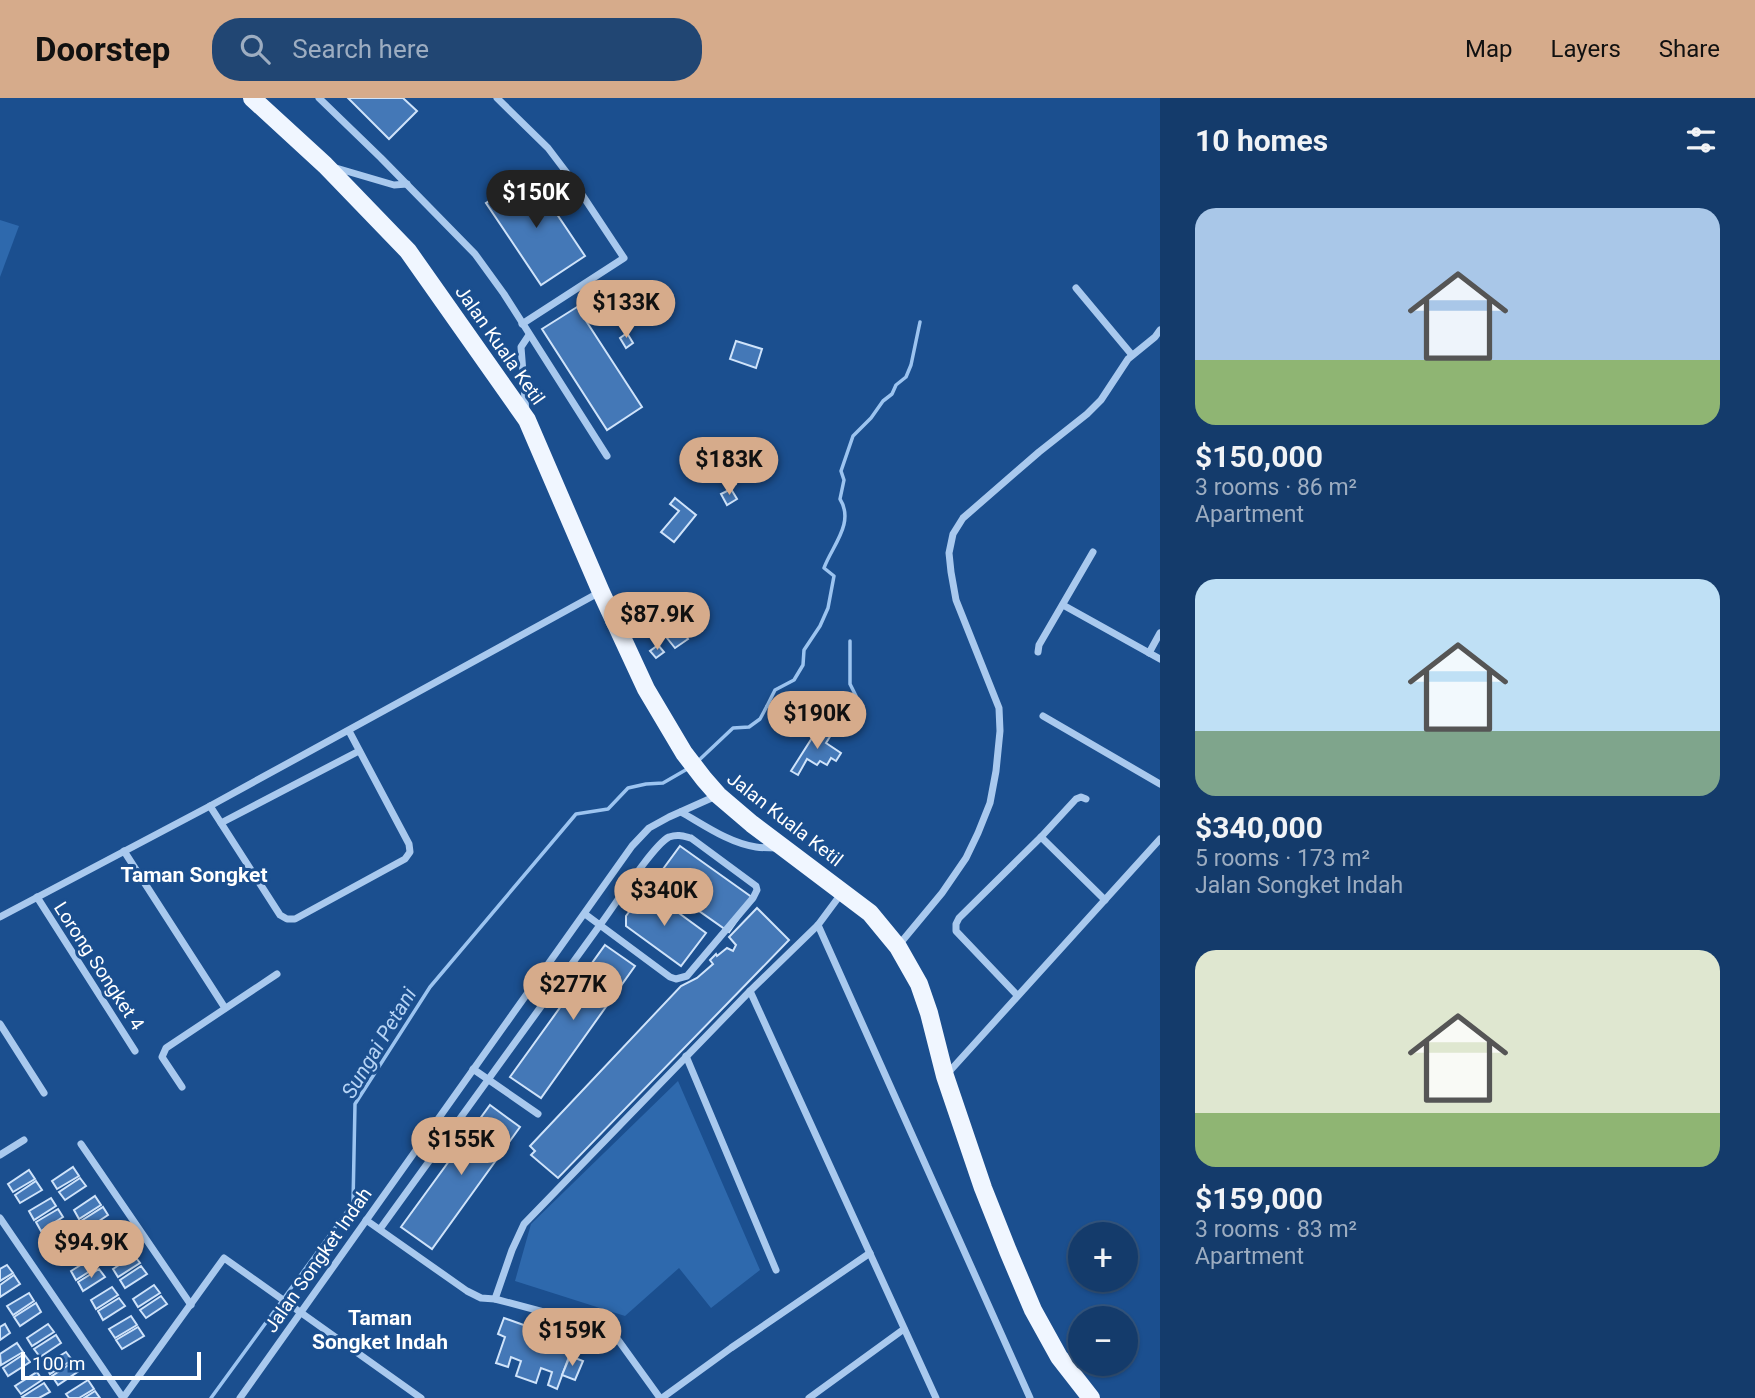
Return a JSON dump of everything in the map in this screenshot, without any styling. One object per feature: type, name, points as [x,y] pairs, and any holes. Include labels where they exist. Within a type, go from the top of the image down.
[{"type":"main road","name":"Jalan Kuala Ketil","points":[[252,98],[325,165],[408,251],[527,420],[646,689],[684,753],[718,795],[870,913],[898,947],[919,984],[945,1076],[982,1188],[1033,1310],[1059,1357],[1091,1398]]},
{"type":"street","points":[[319,98],[475,254],[607,456]]},
{"type":"street","points":[[497,98],[548,148],[624,258],[522,324]]},
{"type":"street","points":[[325,165],[394,185],[407,184]]},
{"type":"street","points":[[1076,288],[1132,355]]},
{"type":"street","points":[[898,947],[942,894],[966,858],[989,803],[996,771],[999,708],[956,600],[949,553],[953,534],[963,518],[1087,414],[1101,400],[1132,355],[1160,330]]},
{"type":"street","points":[[527,420],[521,347],[529,335]]},
{"type":"street","points":[[1038,652],[1039,645],[1093,552]]},
{"type":"street","points":[[0,917],[211,806],[601,592]]},
{"type":"street","points":[[1063,605],[1160,659]]},
{"type":"street","points":[[1149,653],[1160,632]]},
{"type":"street","points":[[1043,716],[1160,784]]},
{"type":"street","points":[[211,806],[280,915],[286,919],[295,919],[405,859],[410,852],[409,844],[349,731]]},
{"type":"street","points":[[221,823],[359,751]]},
{"type":"street","name":"Jalan Songket Indah","points":[[240,1398],[632,846],[649,828],[718,795]]},
{"type":"street","points":[[1017,995],[956,931],[956,924],[1076,799],[1086,799]]},
{"type":"street","points":[[681,812],[736,842],[756,847],[783,848]]},
{"type":"street","points":[[380,1229],[600,925],[636,874],[662,842],[680,835],[691,838],[756,886],[757,890],[687,976],[676,979],[649,962],[600,925],[585,914]]},
{"type":"street","points":[[1041,836],[1105,900]]},
{"type":"street","points":[[945,1076],[1160,839]]},
{"type":"street","points":[[124,851],[225,1008]]},
{"type":"street","points":[[495,1299],[524,1224],[750,990],[818,925],[843,891]]},
{"type":"street","name":"Lorong Songket 4","points":[[37,897],[135,1051]]},
{"type":"street","points":[[818,925],[1030,1398]]},
{"type":"street","points":[[182,1087],[164,1062],[162,1057],[166,1048],[277,974]]},
{"type":"street","points":[[750,990],[936,1398]]},
{"type":"street","points":[[0,1024],[44,1093]]},
{"type":"street","points":[[686,1056],[776,1270]]},
{"type":"street","points":[[473,1069],[538,1114]]},
{"type":"street","points":[[0,1155],[24,1140]]},
{"type":"street","points":[[81,1144],[191,1305]]},
{"type":"street","points":[[0,1218],[123,1398],[224,1258],[421,1398]]},
{"type":"street","points":[[366,1220],[467,1292],[481,1298],[495,1299],[610,1331],[661,1398],[870,1253]]},
{"type":"street","points":[[809,1398],[904,1329]]},
{"type":"shaded area","points":[[0,220],[19,226],[0,277]]},
{"type":"shaded area","points":[[678,1081],[760,1270],[711,1308],[679,1268],[625,1316],[515,1281],[531,1224]]},
{"type":"building","points":[[348,98],[403,98],[417,111],[389,139]]},
{"type":"building","points":[[530,174],[585,256],[541,285],[486,203]]},
{"type":"building","points":[[577,307],[642,407],[607,430],[542,329]]},
{"type":"building","points":[[627,333],[633,343],[626,348],[620,338]]},
{"type":"building","points":[[736,341],[762,349],[756,368],[730,359]]},
{"type":"building","points":[[731,449],[746,454],[736,484],[721,479]]},
{"type":"building","points":[[731,489],[737,499],[727,505],[721,494]]},
{"type":"building","points":[[675,498],[696,515],[674,542],[661,532],[679,511],[670,504]]},
{"type":"building","points":[[664,599],[680,614],[662,634],[645,619]]},
{"type":"building","points":[[681,628],[688,639],[675,648],[667,638]]},
{"type":"building","points":[[658,645],[664,652],[656,658],[650,651]]},
{"type":"building","points":[[819,727],[831,735],[826,743],[841,753],[836,761],[831,758],[827,765],[820,761],[817,765],[807,759],[798,775],[791,771]]},
{"type":"building","points":[[680,846],[753,898],[729,932],[655,880]]},
{"type":"building","points":[[646,889],[706,933],[681,966],[626,926],[626,916]]},
{"type":"building","points":[[757,908],[789,940],[558,1178],[531,1155],[535,1151],[530,1146],[681,986],[697,978],[713,964],[710,960],[716,954],[717,956],[727,948],[733,951],[736,945],[729,937]]},
{"type":"building","points":[[605,945],[635,966],[541,1098],[510,1077]]},
{"type":"building","points":[[490,1105],[520,1127],[432,1249],[401,1227]]},
{"type":"building","points":[[73,1167],[79,1176],[57,1189],[52,1181]]},
{"type":"building","points":[[29,1170],[35,1179],[13,1192],[8,1184]]},
{"type":"building","points":[[80,1178],[86,1186],[65,1200],[59,1192]]},
{"type":"building","points":[[36,1181],[42,1190],[20,1203],[15,1195]]},
{"type":"building","points":[[95,1196],[101,1205],[79,1219],[74,1210]]},
{"type":"building","points":[[51,1198],[56,1206],[34,1220],[29,1211]]},
{"type":"building","points":[[103,1207],[108,1215],[87,1229],[81,1221]]},
{"type":"building","points":[[58,1209],[63,1217],[41,1231],[36,1222]]},
{"type":"building","points":[[115,1226],[121,1234],[99,1248],[94,1240]]},
{"type":"building","points":[[71,1229],[77,1237],[55,1251],[50,1242]]},
{"type":"building","points":[[122,1237],[128,1245],[107,1259],[101,1251]]},
{"type":"building","points":[[78,1240],[84,1248],[62,1262],[57,1253]]},
{"type":"building","points":[[134,1255],[140,1263],[118,1277],[113,1269]]},
{"type":"building","points":[[92,1258],[98,1266],[76,1280],[71,1271]]},
{"type":"building","points":[[7,1265],[13,1273],[0,1281],[0,1269]]},
{"type":"building","points":[[141,1266],[147,1274],[125,1288],[120,1280]]},
{"type":"building","points":[[99,1269],[105,1277],[83,1291],[78,1282]]},
{"type":"building","points":[[14,1275],[20,1284],[0,1297],[0,1285]]},
{"type":"building","points":[[154,1285],[160,1293],[138,1307],[133,1299]]},
{"type":"building","points":[[112,1287],[118,1295],[96,1309],[91,1300]]},
{"type":"building","points":[[29,1293],[34,1301],[13,1315],[7,1306]]},
{"type":"building","points":[[161,1296],[167,1304],[146,1318],[140,1310]]},
{"type":"building","points":[[119,1298],[125,1306],[103,1320],[98,1311]]},
{"type":"building","points":[[36,1303],[41,1312],[20,1326],[14,1317]]},
{"type":"building","points":[[131,1316],[137,1325],[115,1338],[109,1329]]},
{"type":"building","points":[[504,1318],[574,1343],[557,1389],[548,1385],[552,1372],[541,1368],[536,1383],[516,1376],[521,1361],[511,1357],[508,1367],[496,1363],[505,1337],[498,1334]]},
{"type":"building","points":[[5,1324],[10,1333],[0,1340],[0,1327]]},
{"type":"building","points":[[48,1324],[54,1332],[32,1346],[27,1338]]},
{"type":"building","points":[[138,1327],[144,1336],[122,1349],[116,1340]]},
{"type":"building","points":[[56,1335],[61,1343],[40,1357],[34,1349]]},
{"type":"building","points":[[17,1343],[23,1352],[1,1365],[0,1354]]},
{"type":"building","points":[[66,1352],[72,1360],[50,1374],[45,1365]]},
{"type":"building","points":[[24,1354],[30,1362],[8,1376],[3,1368]]},
{"type":"building","points":[[570,1356],[583,1361],[575,1380],[562,1375]]},
{"type":"building","points":[[73,1362],[79,1371],[58,1385],[52,1376]]},
{"type":"building","points":[[37,1372],[42,1380],[21,1394],[15,1386]]},
{"type":"building","points":[[88,1380],[94,1389],[79,1398],[69,1398],[66,1394]]},
{"type":"building","points":[[44,1383],[50,1392],[39,1398],[22,1397]]},
{"type":"building","points":[[95,1391],[100,1398],[84,1398]]},
{"type":"waterway","points":[[767,706],[775,690],[794,680],[803,665],[804,650],[828,608],[834,576],[824,568],[841,534],[845,517],[840,499],[844,480],[841,471],[853,436],[906,377],[920,322]]},
{"type":"waterway","points":[[697,762],[733,728],[749,727],[760,719],[767,706],[850,714],[860,704],[850,684],[850,641]]},
{"type":"waterway","name":"Sungai Petani","points":[[211,1398],[353,1203],[355,1104],[430,987],[576,814],[608,809],[628,788],[663,783],[689,768]]},
{"type":"district","name":"Taman Songket","points":[[194,875]]},
{"type":"district","name":"Taman Songket Indah","points":[[380,1330]]}]
